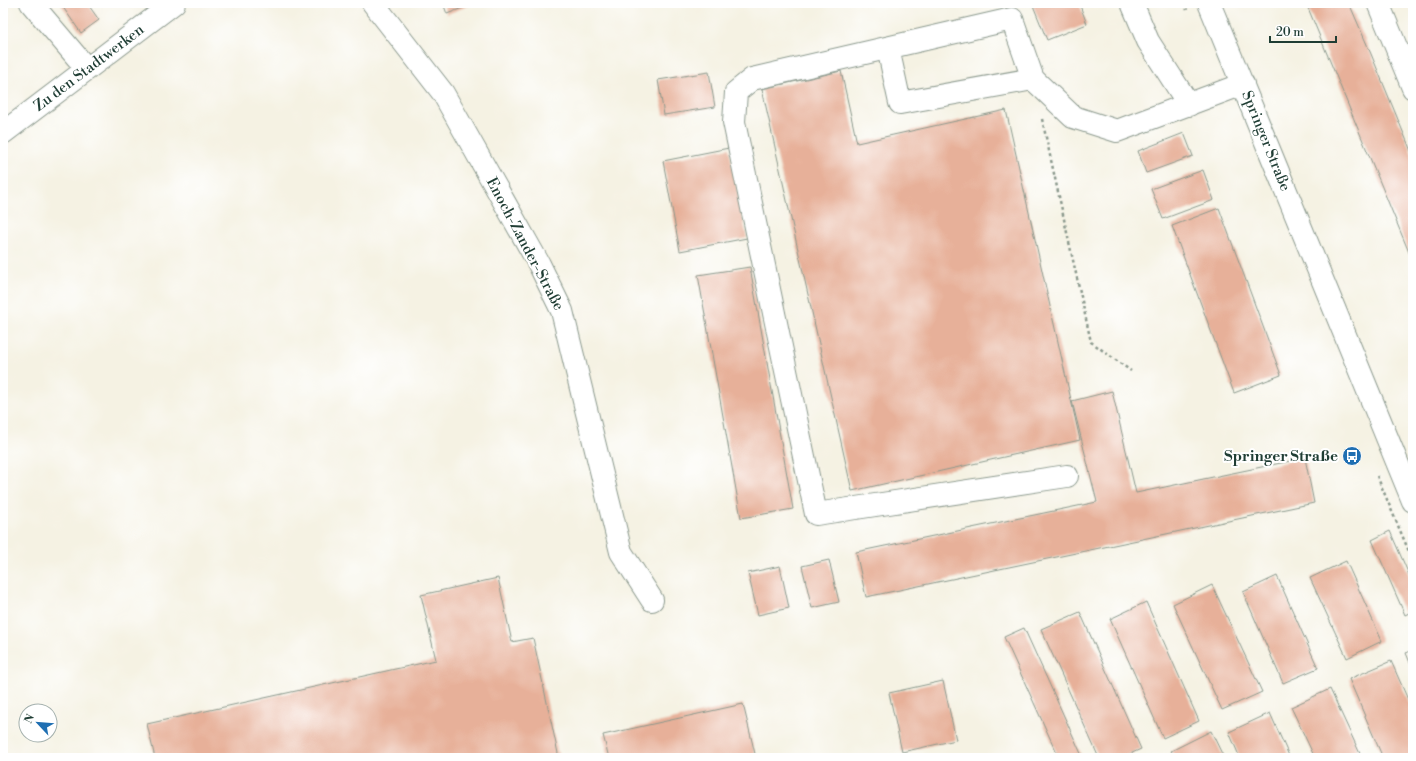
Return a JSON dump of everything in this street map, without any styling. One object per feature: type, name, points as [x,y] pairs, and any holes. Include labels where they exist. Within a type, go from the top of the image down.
[{"type":"street","points":[[30,3],[87,69]]},
{"type":"street","name":"Zu den Stadtwerken","points":[[3,133],[174,3]]},
{"type":"street","name":"Enoch-Zander-Straße","points":[[373,3],[442,93],[539,264],[562,311],[621,552],[652,600]]},
{"type":"street","points":[[1132,3],[1148,41],[1189,105]]},
{"type":"street","name":"Springer Straße","points":[[1209,3],[1413,501]]},
{"type":"street","points":[[1378,3],[1405,50],[1413,88]]},
{"type":"street","points":[[1067,476],[816,514],[734,122],[736,92],[752,79],[888,48],[1009,11],[1033,79],[1073,117],[1117,131],[1243,84]]},
{"type":"street","points":[[888,48],[900,103],[1033,79]]},
{"type":"path","points":[[1042,118],[1091,342],[1131,371]]},
{"type":"building","points":[[60,3],[87,3],[99,20],[81,33]]},
{"type":"building","points":[[443,3],[475,3],[447,14]]},
{"type":"building","points":[[1032,3],[1079,3],[1087,24],[1047,40]]},
{"type":"building","points":[[1306,3],[1349,3],[1371,54],[1413,156],[1413,262]]},
{"type":"building","points":[[841,71],[857,143],[1006,110],[1080,440],[852,491],[762,89]]},
{"type":"building","points":[[709,72],[715,107],[664,115],[658,80]]},
{"type":"building","points":[[1184,133],[1193,156],[1146,173],[1138,151]]},
{"type":"building","points":[[729,148],[747,238],[680,251],[663,161]]},
{"type":"building","points":[[1203,170],[1214,200],[1163,219],[1151,189]]},
{"type":"building","points":[[1219,208],[1281,375],[1234,393],[1172,226]]},
{"type":"building","points":[[750,267],[793,509],[741,518],[698,275]]},
{"type":"building","points":[[1112,391],[1136,493],[1305,458],[1314,503],[866,597],[856,552],[1097,502],[1072,401]]},
{"type":"building","points":[[1390,531],[1413,584],[1413,611],[1405,615],[1372,540]]},
{"type":"building","points":[[829,560],[839,602],[812,608],[802,566]]},
{"type":"building","points":[[1346,561],[1382,641],[1347,658],[1310,578]]},
{"type":"building","points":[[780,566],[789,608],[758,615],[748,573]]},
{"type":"building","points":[[1277,576],[1318,668],[1283,683],[1243,592]]},
{"type":"building","points":[[498,578],[512,642],[533,638],[559,758],[155,758],[147,724],[436,660],[421,595]]},
{"type":"building","points":[[1212,585],[1262,692],[1222,710],[1173,604]]},
{"type":"building","points":[[1146,602],[1199,721],[1163,738],[1110,619]]},
{"type":"building","points":[[1080,612],[1141,749],[1121,758],[1099,758],[1041,629]]},
{"type":"building","points":[[1024,628],[1083,758],[1059,758],[1004,637]]},
{"type":"building","points":[[1413,650],[1413,670],[1406,653]]},
{"type":"building","points":[[1391,661],[1413,711],[1413,758],[1383,758],[1349,679]]},
{"type":"building","points":[[943,681],[956,740],[902,752],[889,693]]},
{"type":"building","points":[[1330,689],[1362,758],[1315,758],[1291,707]]},
{"type":"building","points":[[743,704],[756,758],[609,758],[603,735]]},
{"type":"building","points":[[1270,713],[1290,758],[1240,758],[1229,732]]},
{"type":"building","points":[[1211,731],[1224,758],[1175,758],[1171,751]]},
{"type":"place","name":"Springer Straße","points":[[1352,456]]}]
